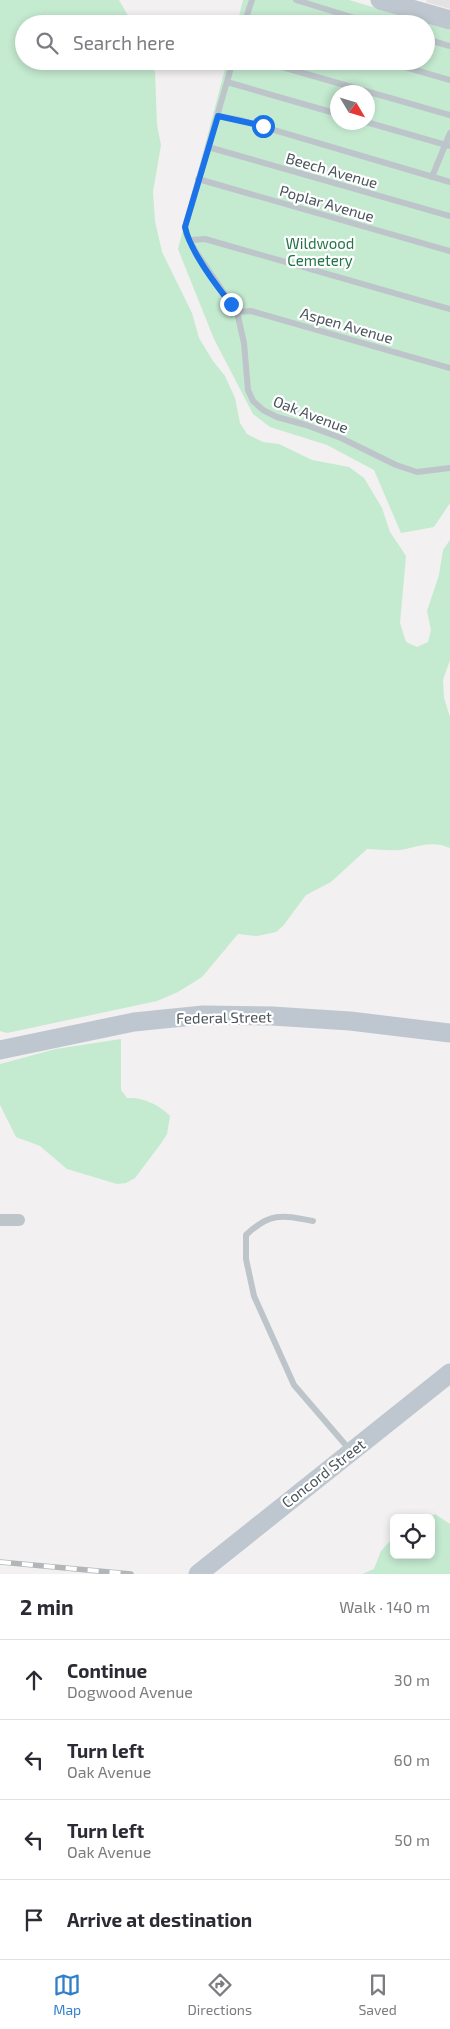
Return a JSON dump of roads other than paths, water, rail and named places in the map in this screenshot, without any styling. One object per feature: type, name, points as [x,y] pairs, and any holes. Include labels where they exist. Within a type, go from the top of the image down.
[{"type":"street","points":[[380,0],[432,15]]},
{"type":"street","points":[[435,16],[450,20]]},
{"type":"street","name":"Federal Street","points":[[0,1050],[134,1022],[204,1015],[272,1016],[350,1021],[450,1033]]},
{"type":"street","points":[[0,1220],[19,1220]]},
{"type":"street","name":"Concord Street","points":[[198,1574],[450,1373]]},
{"type":"lane","points":[[247,15],[252,0]]},
{"type":"lane","points":[[296,0],[345,15]]},
{"type":"lane","points":[[435,42],[450,46]]},
{"type":"lane","name":"Oak Avenue","points":[[230,70],[185,227],[187,236],[200,258],[237,312],[244,343],[248,390],[253,401],[277,418],[306,425],[341,438],[396,465],[417,472],[450,468]]},
{"type":"lane","points":[[292,70],[450,115]]},
{"type":"lane","points":[[415,70],[450,80]]},
{"type":"lane","points":[[226,82],[330,112]]},
{"type":"lane","points":[[218,116],[240,120],[450,182]]},
{"type":"lane","points":[[375,125],[447,146]]},
{"type":"lane","points":[[432,177],[447,146],[450,133]]},
{"type":"lane","name":"Beech Avenue","points":[[208,147],[450,216]]},
{"type":"lane","name":"Poplar Avenue","points":[[198,179],[450,251]]},
{"type":"lane","points":[[191,240],[205,240],[450,308]]},
{"type":"lane","name":"Aspen Avenue","points":[[237,312],[251,311],[450,368]]},
{"type":"lane","points":[[313,1221],[284,1215],[270,1217],[258,1223],[246,1235],[246,1259],[254,1296],[294,1385],[351,1451]]},
{"type":"railway","points":[[0,1562],[131,1574]]},
{"type":"park label","name":"Wildwood Cemetery","points":[[320,252]]}]
